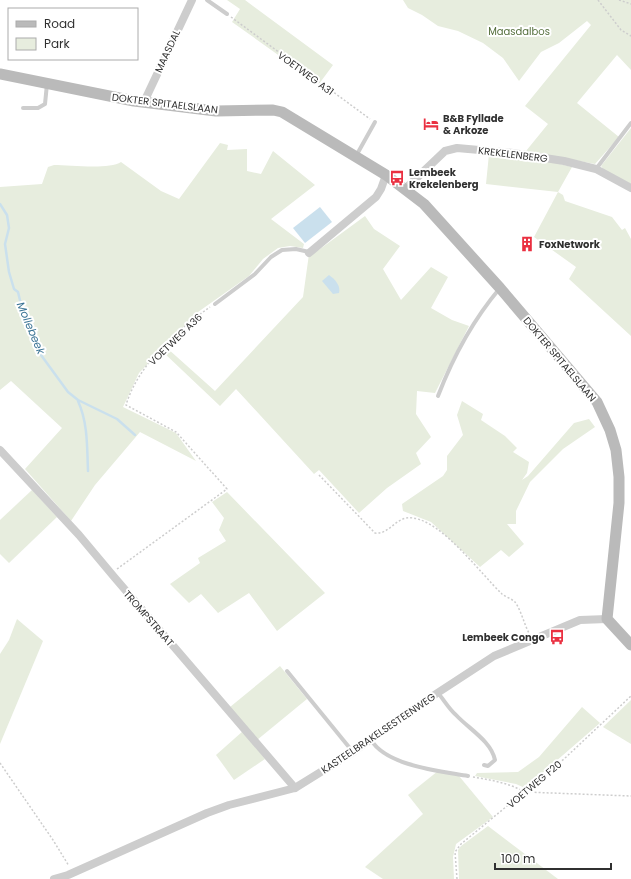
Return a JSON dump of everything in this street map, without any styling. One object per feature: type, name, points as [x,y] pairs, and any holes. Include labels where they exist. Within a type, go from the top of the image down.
[{"type":"street","name":"MAASDAL","points":[[144,102],[192,0]]},
{"type":"street","name":"DOKTER SPITAELSLAAN","points":[[0,74],[144,102],[216,111],[273,110],[282,112],[386,175],[424,204],[500,288],[597,402],[610,430],[616,450],[619,477],[618,510],[607,619]]},
{"type":"street","name":"KREKELENBERG","points":[[405,189],[446,151],[451,149],[543,157],[596,169],[631,188]]},
{"type":"street","points":[[309,252],[376,197],[381,189],[386,175]]},
{"type":"street","name":"TROMPSTRAAT","points":[[0,450],[84,540],[295,788]]},
{"type":"street","points":[[607,619],[631,645]]},
{"type":"street","name":"KASTEELBRAKELSESTEENWEG","points":[[54,879],[70,876],[207,813],[229,805],[295,788],[353,752],[371,740],[392,722],[494,656],[580,620],[607,619]]},
{"type":"lane","points":[[207,0],[227,14]]},
{"type":"lane","points":[[22,108],[38,108],[46,106],[47,84]]},
{"type":"lane","points":[[356,156],[375,122]]},
{"type":"lane","points":[[596,169],[631,123]]},
{"type":"lane","points":[[215,304],[255,274],[271,257],[282,250],[296,249],[309,252]]},
{"type":"lane","points":[[438,396],[447,373],[476,319],[500,288]]},
{"type":"lane","points":[[286,671],[353,752]]},
{"type":"lane","points":[[438,692],[455,715],[486,742],[493,752],[495,760],[488,766],[484,765]]},
{"type":"lane","points":[[371,740],[374,746],[400,762],[468,776]]},
{"type":"path","points":[[598,0],[621,30],[631,36]]},
{"type":"path","points":[[619,0],[631,4]]},
{"type":"path","name":"VOETWEG A31","points":[[227,14],[286,60],[375,122]]},
{"type":"path","name":"VOETWEG A36","points":[[111,573],[226,489],[176,432],[126,406],[130,390],[142,372],[169,342],[201,314],[215,304]]},
{"type":"path","points":[[319,474],[375,533],[383,533],[404,518],[413,518],[431,525],[452,542],[503,595],[515,602],[532,640]]},
{"type":"path","name":"VOETWEG F20","points":[[457,879],[456,852],[461,844],[564,759],[631,696]]},
{"type":"path","points":[[0,763],[68,863],[70,876]]},
{"type":"path","points":[[468,776],[516,787],[525,792],[631,796]]},
{"type":"green space","points":[[227,0],[245,0],[333,65],[319,84],[232,22],[240,9]]},
{"type":"green space","name":"Maasdalbos","points":[[403,0],[631,0],[631,70],[617,55],[577,103],[619,137],[595,164],[526,151],[548,124],[525,106],[591,25],[587,21],[559,43],[541,52],[519,81],[503,58],[483,43],[458,31],[438,26],[422,15],[408,8]]},
{"type":"green space","points":[[631,128],[631,184],[604,170],[601,166]]},
{"type":"green space","points":[[220,143],[228,145],[227,150],[247,149],[247,171],[261,174],[273,151],[315,185],[271,219],[304,244],[303,248],[290,246],[278,248],[263,259],[249,276],[198,312],[139,373],[123,407],[176,433],[196,461],[140,432],[95,485],[71,521],[25,469],[62,428],[11,381],[0,390],[0,187],[42,184],[48,167],[54,165],[108,166],[121,162],[161,191],[179,199]]},
{"type":"green space","points":[[489,154],[528,156],[572,167],[558,192],[486,184]]},
{"type":"green space","points":[[558,192],[563,195],[565,201],[612,217],[622,230],[625,228],[631,239],[631,336],[569,279],[576,267],[534,237]]},
{"type":"green space","points":[[365,216],[374,229],[400,246],[383,269],[401,300],[431,267],[448,277],[431,308],[452,320],[469,326],[435,393],[417,391],[416,414],[431,437],[416,453],[421,464],[387,488],[359,513],[319,470],[314,474],[236,389],[220,406],[163,352],[167,348],[215,391],[303,297],[309,254],[320,249]]},
{"type":"green space","points":[[462,401],[483,414],[481,420],[505,436],[517,448],[513,452],[529,462],[527,473],[522,480],[528,476],[574,423],[589,419],[595,427],[563,449],[530,482],[516,511],[516,524],[507,524],[524,544],[509,557],[501,550],[480,567],[431,522],[403,511],[402,504],[443,476],[447,470],[447,456],[463,435],[457,415]]},
{"type":"green space","points":[[32,490],[57,517],[9,563],[0,554],[0,520]]},
{"type":"green space","points":[[227,492],[325,593],[277,631],[249,593],[218,613],[201,594],[189,603],[170,584],[200,563],[198,558],[226,541],[219,530],[224,518],[212,502]]},
{"type":"green space","points":[[17,619],[43,641],[0,744],[0,654],[9,640]]},
{"type":"green space","points":[[280,666],[307,699],[257,740],[230,707]]},
{"type":"green space","points":[[631,700],[631,744],[603,727]]},
{"type":"green space","points":[[582,707],[600,723],[525,788],[516,784],[475,776],[477,773],[518,772],[539,757]]},
{"type":"green space","points":[[243,731],[265,759],[234,780],[216,755]]},
{"type":"green space","points":[[438,771],[459,776],[493,817],[456,844],[453,857],[454,879],[383,879],[365,867],[423,814],[408,795]]},
{"type":"green space","points":[[488,826],[558,879],[459,879],[458,850],[461,846]]},
{"type":"water","points":[[320,207],[332,222],[305,243],[293,228]]},
{"type":"water","points":[[329,275],[337,283],[339,293],[333,294],[322,281]]},
{"type":"waterway","name":"Mollebeek","points":[[0,204],[7,215],[9,228],[5,244],[9,272],[14,289],[18,292],[23,313],[41,355],[68,392],[78,400],[117,419],[135,435]]},
{"type":"waterway","points":[[78,401],[84,418],[88,471]]},
{"type":"place","name":"B&B Fyllade & Arkoze","points":[[431,124]]},
{"type":"place","name":"Lembeek Krekelenberg","points":[[397,178]]},
{"type":"place","name":"FoxNetwork","points":[[527,244]]},
{"type":"place","name":"Lembeek Congo","points":[[557,637]]}]
